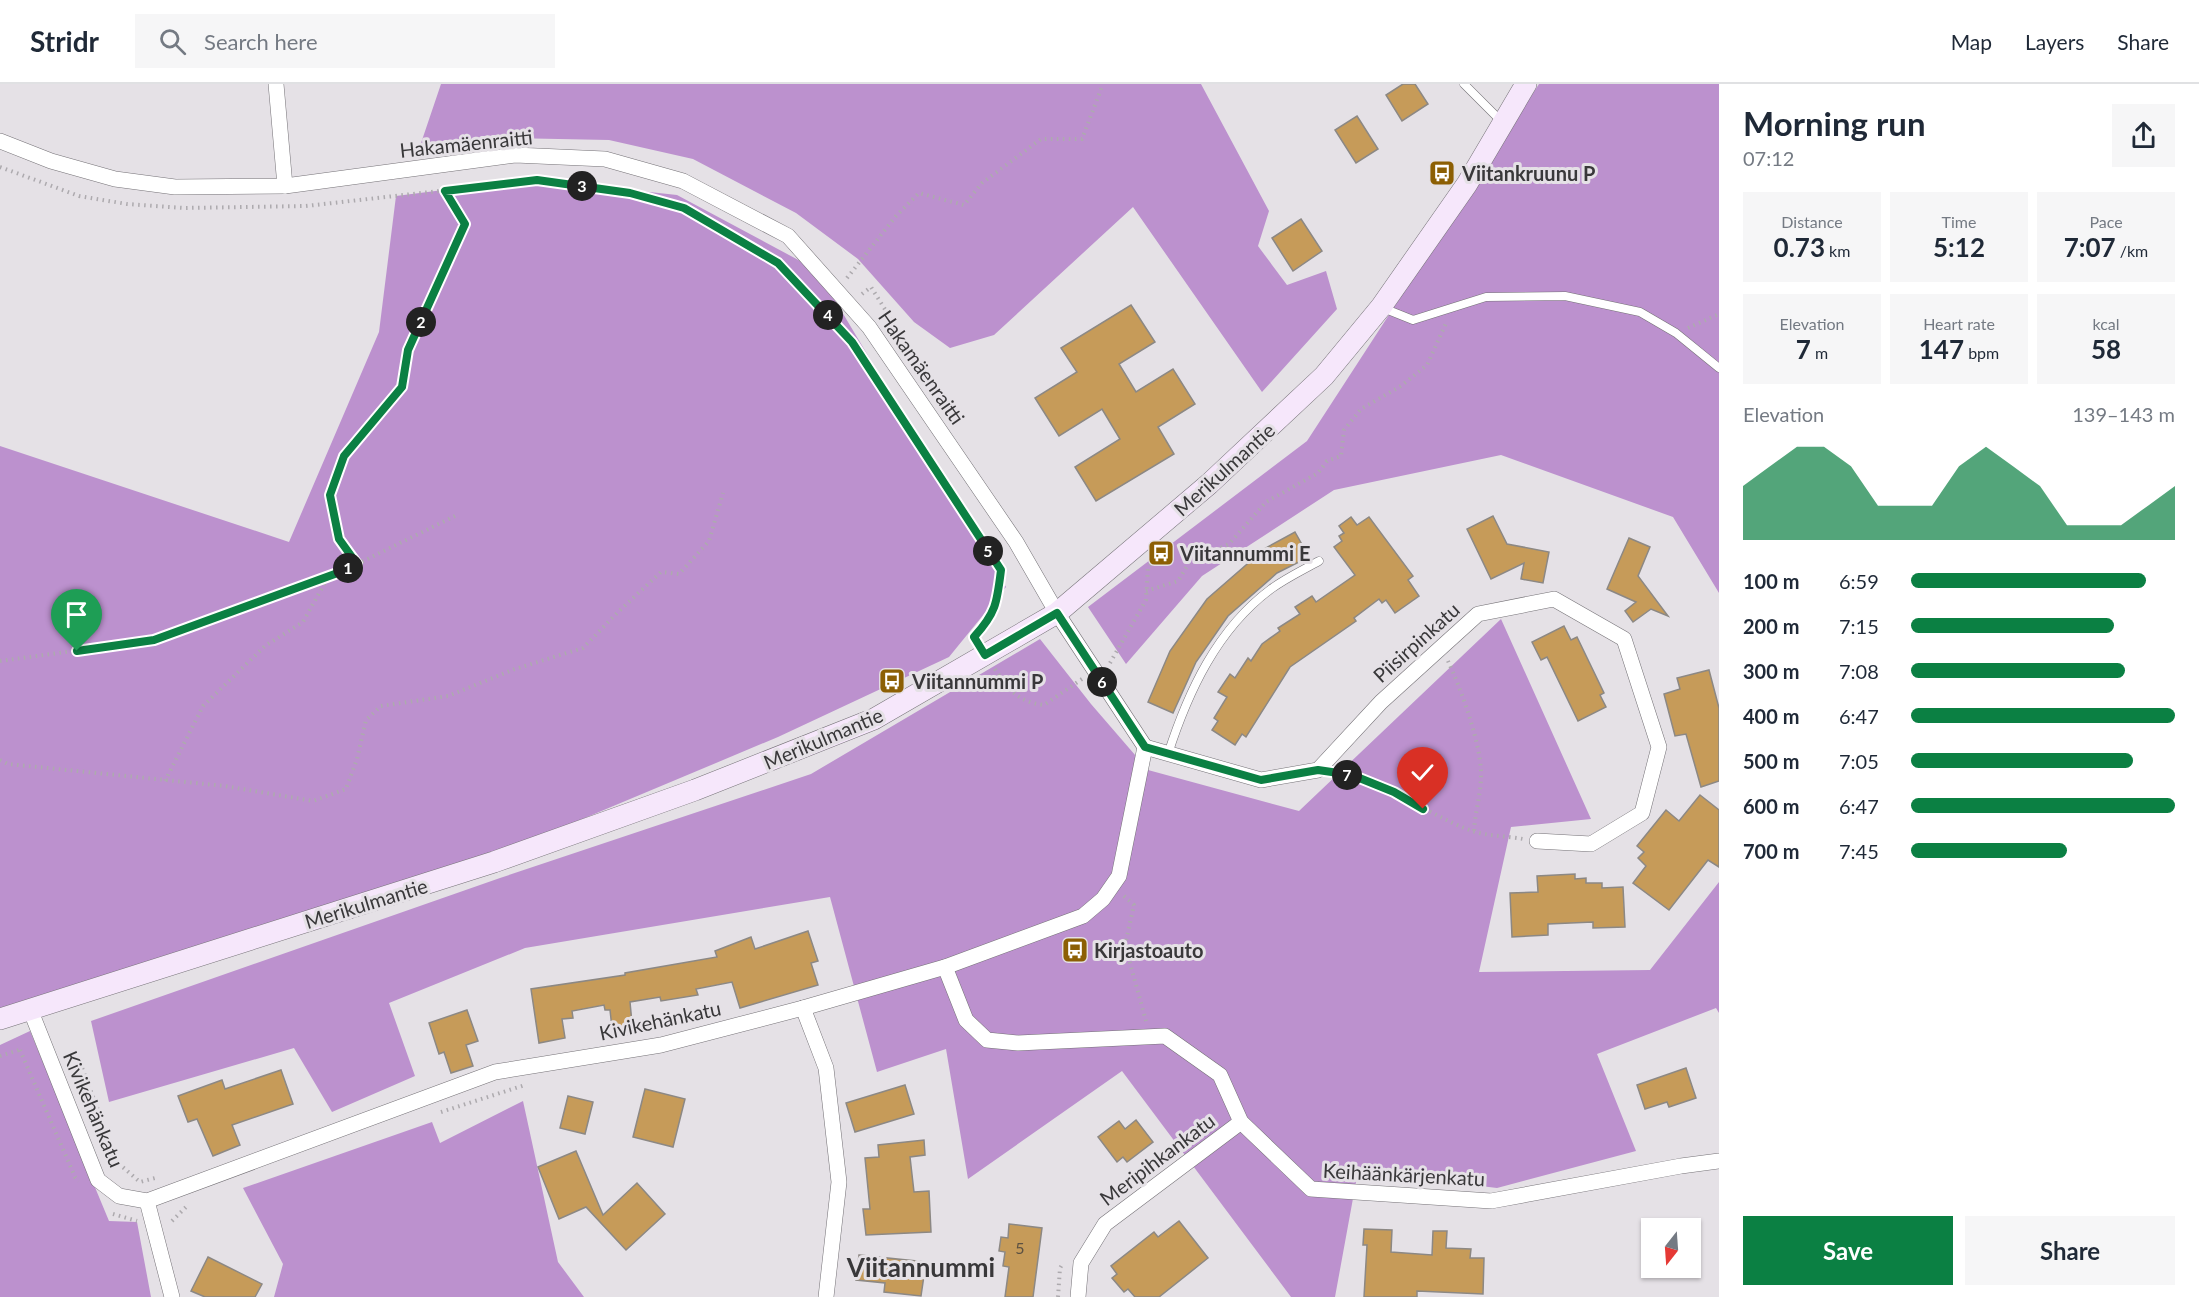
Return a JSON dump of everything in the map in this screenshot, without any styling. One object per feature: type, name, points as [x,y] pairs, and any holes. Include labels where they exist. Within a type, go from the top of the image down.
[{"type":"street","points":[[276,84],[285,186]]},
{"type":"street","name":"Merikulmantie","points":[[0,1019],[494,862],[695,790],[874,719],[1057,613],[1209,484],[1324,376],[1381,306],[1467,184],[1526,84]]},
{"type":"street","name":"Hakamäenraitti","points":[[0,141],[51,161],[115,179],[176,187],[285,186],[515,155],[604,159],[683,181],[788,236],[837,290],[869,327],[972,476],[1016,542],[1057,613]]},
{"type":"street","name":"Piisirpinkatu","points":[[1318,770],[1381,702],[1478,614],[1554,599],[1624,639],[1659,747],[1642,813],[1591,844],[1537,841]]},
{"type":"street","points":[[1057,613],[1145,747],[1261,780],[1318,770]]},
{"type":"street","name":"Kivikehänkatu","points":[[30,1009],[98,1180],[119,1196],[147,1201],[495,1072],[661,1045],[803,1008],[945,967],[1083,916],[1103,899],[1119,876],[1145,747]]},
{"type":"street","name":"Keihäänkärjenkatu","points":[[945,967],[966,1020],[987,1040],[1018,1043],[1165,1036],[1220,1075],[1241,1122],[1311,1189],[1491,1201],[1719,1161]]},
{"type":"street","points":[[803,1008],[826,1068],[840,1182],[826,1297]]},
{"type":"street","name":"Meripihkankatu","points":[[1078,1297],[1081,1263],[1105,1224],[1241,1122]]},
{"type":"street","points":[[147,1201],[172,1297]]},
{"type":"lane","points":[[1464,84],[1503,123]]},
{"type":"lane","points":[[1381,306],[1413,320],[1486,297],[1565,296],[1640,312],[1676,333],[1719,368]]},
{"type":"lane","points":[[1168,754],[1179,720],[1204,666],[1233,623],[1271,589],[1319,561]]},
{"type":"path","points":[[837,290],[896,216],[919,194],[964,205],[982,183],[1041,139],[1082,139],[1103,84]]},
{"type":"path","points":[[0,167],[79,196],[127,204],[184,208],[306,206],[537,180],[630,193],[684,208],[778,263],[852,342],[1001,570],[997,601],[989,620],[974,637],[1008,688],[1028,703],[1044,705],[1084,677]]},
{"type":"path","points":[[357,564],[339,539],[330,495],[344,456],[402,387],[408,350],[465,224],[445,191]]},
{"type":"path","points":[[1146,591],[1178,581],[1189,563],[1229,544],[1266,502],[1318,473],[1327,461],[1341,456],[1344,430],[1361,409],[1401,386],[1427,365],[1454,307]]},
{"type":"path","points":[[1676,333],[1719,314]]},
{"type":"path","points":[[0,760],[8,764],[225,786],[313,801],[346,789],[357,759],[366,720],[381,706],[448,696],[515,669],[583,648],[661,572],[680,574],[709,541],[723,493]]},
{"type":"path","points":[[0,661],[154,640],[328,576],[455,516]]},
{"type":"path","points":[[1110,663],[1146,600],[1148,567],[1161,553]]},
{"type":"path","points":[[165,780],[203,706],[266,646],[303,622],[328,576]]},
{"type":"path","points":[[1441,647],[1451,667],[1476,742],[1481,770],[1480,797],[1474,832]]},
{"type":"path","points":[[1318,770],[1352,775],[1394,792],[1423,809],[1474,832],[1537,841]]},
{"type":"path","points":[[1121,893],[1134,906],[1125,945],[1150,1037]]},
{"type":"path","points":[[0,1056],[44,1043]]},
{"type":"path","points":[[78,1057],[118,1163],[140,1182],[160,1177]]},
{"type":"path","points":[[432,1115],[531,1084]]},
{"type":"path","points":[[172,1221],[186,1206],[196,1201]]},
{"type":"path","points":[[1058,1297],[1060,1268],[1066,1258]]},
{"type":"shaded area","points":[[441,84],[1201,84],[1269,211],[1258,246],[1287,285],[1326,271],[1337,309],[1262,392],[1133,207],[994,335],[950,348],[914,322],[858,259],[796,213],[693,159],[609,140],[506,138],[419,149]]},
{"type":"shaded area","points":[[1539,84],[1719,84],[1719,593],[1673,517],[1501,455],[1334,490],[1202,576],[1126,664],[1088,607],[1307,441]]},
{"type":"shaded area","points":[[530,179],[677,195],[817,270],[1006,587],[949,657],[778,737],[549,833],[0,1012],[0,446],[289,542],[379,332],[396,196]]},
{"type":"shaded area","points":[[1501,619],[1591,819],[1511,827],[1479,972],[1650,970],[1719,882],[1719,1013],[1716,1008],[1597,1054],[1636,1151],[1497,1188],[1358,1171],[1335,1297],[1291,1297],[1122,1071],[968,1179],[946,1049],[877,1072],[830,897],[525,948],[389,1003],[415,1076],[332,1112],[294,1048],[109,1102],[91,1021],[500,878],[811,774],[1040,639],[1091,704],[1148,770],[1299,811]]},
{"type":"shaded area","points":[[30,1031],[109,1221],[137,1222],[151,1297],[0,1297],[0,1045]]},
{"type":"shaded area","points":[[523,1101],[558,1262],[584,1297],[274,1297],[283,1264],[243,1188],[432,1122],[440,1143]]},
{"type":"building","points":[[1403,84],[1415,84],[1428,104],[1402,121],[1386,95]]},
{"type":"building","points":[[1357,116],[1378,149],[1356,163],[1335,130]]},
{"type":"building","points":[[1301,219],[1322,251],[1293,271],[1272,238]]},
{"type":"building","points":[[1131,305],[1155,342],[1119,364],[1136,392],[1173,369],[1195,404],[1158,427],[1174,454],[1096,501],[1075,467],[1120,439],[1102,409],[1059,436],[1035,398],[1077,372],[1061,348]]},
{"type":"building","points":[[1493,516],[1507,544],[1549,552],[1543,583],[1521,579],[1524,563],[1491,579],[1467,529]]},
{"type":"building","points":[[1351,517],[1357,525],[1369,517],[1413,576],[1408,580],[1419,596],[1395,613],[1386,600],[1382,603],[1379,599],[1354,618],[1356,621],[1290,667],[1246,737],[1242,734],[1235,745],[1212,730],[1218,721],[1214,718],[1227,697],[1218,692],[1230,674],[1235,678],[1248,658],[1251,661],[1262,644],[1280,631],[1278,628],[1300,614],[1295,607],[1312,596],[1316,602],[1355,575],[1334,547],[1342,541],[1339,536],[1344,533],[1339,526]]},
{"type":"building","points":[[1295,532],[1309,557],[1277,573],[1228,616],[1196,662],[1173,713],[1148,702],[1170,651],[1207,599],[1254,558],[1253,555]]},
{"type":"building","points":[[1629,538],[1650,547],[1638,576],[1668,616],[1651,609],[1633,622],[1625,611],[1636,602],[1607,589]]},
{"type":"building","points":[[1564,626],[1571,640],[1577,637],[1604,693],[1600,695],[1606,707],[1578,721],[1547,657],[1541,660],[1532,642]]},
{"type":"building","points":[[1709,670],[1719,708],[1719,781],[1701,787],[1686,734],[1675,736],[1664,694],[1680,689],[1677,678]]},
{"type":"building","points":[[1700,795],[1719,810],[1719,867],[1708,860],[1669,910],[1633,883],[1646,866],[1638,858],[1644,852],[1637,846],[1666,810],[1679,821]]},
{"type":"building","points":[[1575,874],[1575,879],[1586,878],[1586,883],[1602,883],[1602,888],[1623,887],[1625,927],[1593,928],[1593,922],[1548,924],[1548,935],[1512,937],[1510,893],[1538,892],[1537,876]]},
{"type":"building","points":[[808,931],[818,961],[811,963],[818,985],[740,1008],[732,982],[696,989],[698,995],[661,1001],[660,997],[630,1002],[633,1034],[613,1037],[610,1010],[605,1010],[604,1005],[572,1011],[573,1018],[562,1019],[565,1038],[539,1043],[531,989],[625,975],[625,973],[717,957],[715,951],[751,937],[755,949]]},
{"type":"building","points":[[467,1010],[478,1041],[466,1045],[473,1066],[451,1073],[444,1052],[439,1054],[429,1023]]},
{"type":"building","points":[[1686,1068],[1696,1098],[1669,1107],[1667,1102],[1645,1109],[1637,1085]]},
{"type":"building","points":[[281,1070],[293,1104],[232,1125],[240,1145],[213,1156],[197,1119],[188,1122],[178,1096],[222,1080],[225,1089]]},
{"type":"building","points":[[905,1085],[914,1114],[855,1132],[846,1103]]},
{"type":"building","points":[[645,1089],[685,1099],[673,1147],[633,1137]]},
{"type":"building","points":[[568,1096],[593,1102],[585,1134],[560,1128]]},
{"type":"building","points":[[1136,1120],[1153,1142],[1127,1162],[1123,1157],[1117,1162],[1098,1137],[1119,1121],[1125,1129]]},
{"type":"building","points":[[924,1140],[925,1155],[910,1157],[914,1192],[929,1191],[931,1232],[866,1235],[863,1209],[870,1209],[865,1158],[879,1157],[878,1145]]},
{"type":"building","points":[[576,1151],[603,1215],[637,1183],[665,1214],[626,1250],[586,1207],[559,1219],[538,1167]]},
{"type":"building","points":[[1179,1221],[1208,1258],[1159,1297],[1135,1297],[1128,1289],[1124,1292],[1112,1278],[1117,1274],[1111,1266],[1154,1232],[1158,1237]]},
{"type":"building","points":[[1009,1224],[1042,1228],[1033,1297],[1005,1297],[1009,1267],[1003,1266],[1005,1252],[999,1251],[1001,1237],[1008,1238]]},
{"type":"building","points":[[1364,1229],[1392,1230],[1391,1252],[1432,1255],[1433,1231],[1447,1231],[1446,1248],[1471,1249],[1470,1258],[1484,1258],[1483,1294],[1417,1291],[1417,1297],[1364,1297],[1367,1245],[1363,1245]]},
{"type":"building","points":[[859,1255],[926,1262],[921,1296],[884,1292],[885,1283],[856,1280]]},
{"type":"building","points":[[208,1257],[262,1284],[255,1297],[205,1297],[191,1291]]},
{"type":"place","name":"Viitankruunu P","points":[[1442,173]]},
{"type":"place","name":"Viitannummi E","points":[[1161,553]]},
{"type":"place","name":"Viitannummi P","points":[[892,681]]},
{"type":"place","name":"Kirjastoauto","points":[[1075,950]]},
{"type":"district","name":"Viitannummi","points":[[921,1267]]},
{"type":"route","points":[[77,651],[154,640],[357,564],[339,539],[330,495],[344,456],[402,387],[408,350],[465,224],[445,191],[537,180],[630,193],[684,208],[778,263],[852,342],[1001,570],[997,601],[989,620],[974,637],[985,655],[1057,613],[1145,747],[1261,780],[1318,770],[1352,775],[1394,792],[1423,809]]}]
